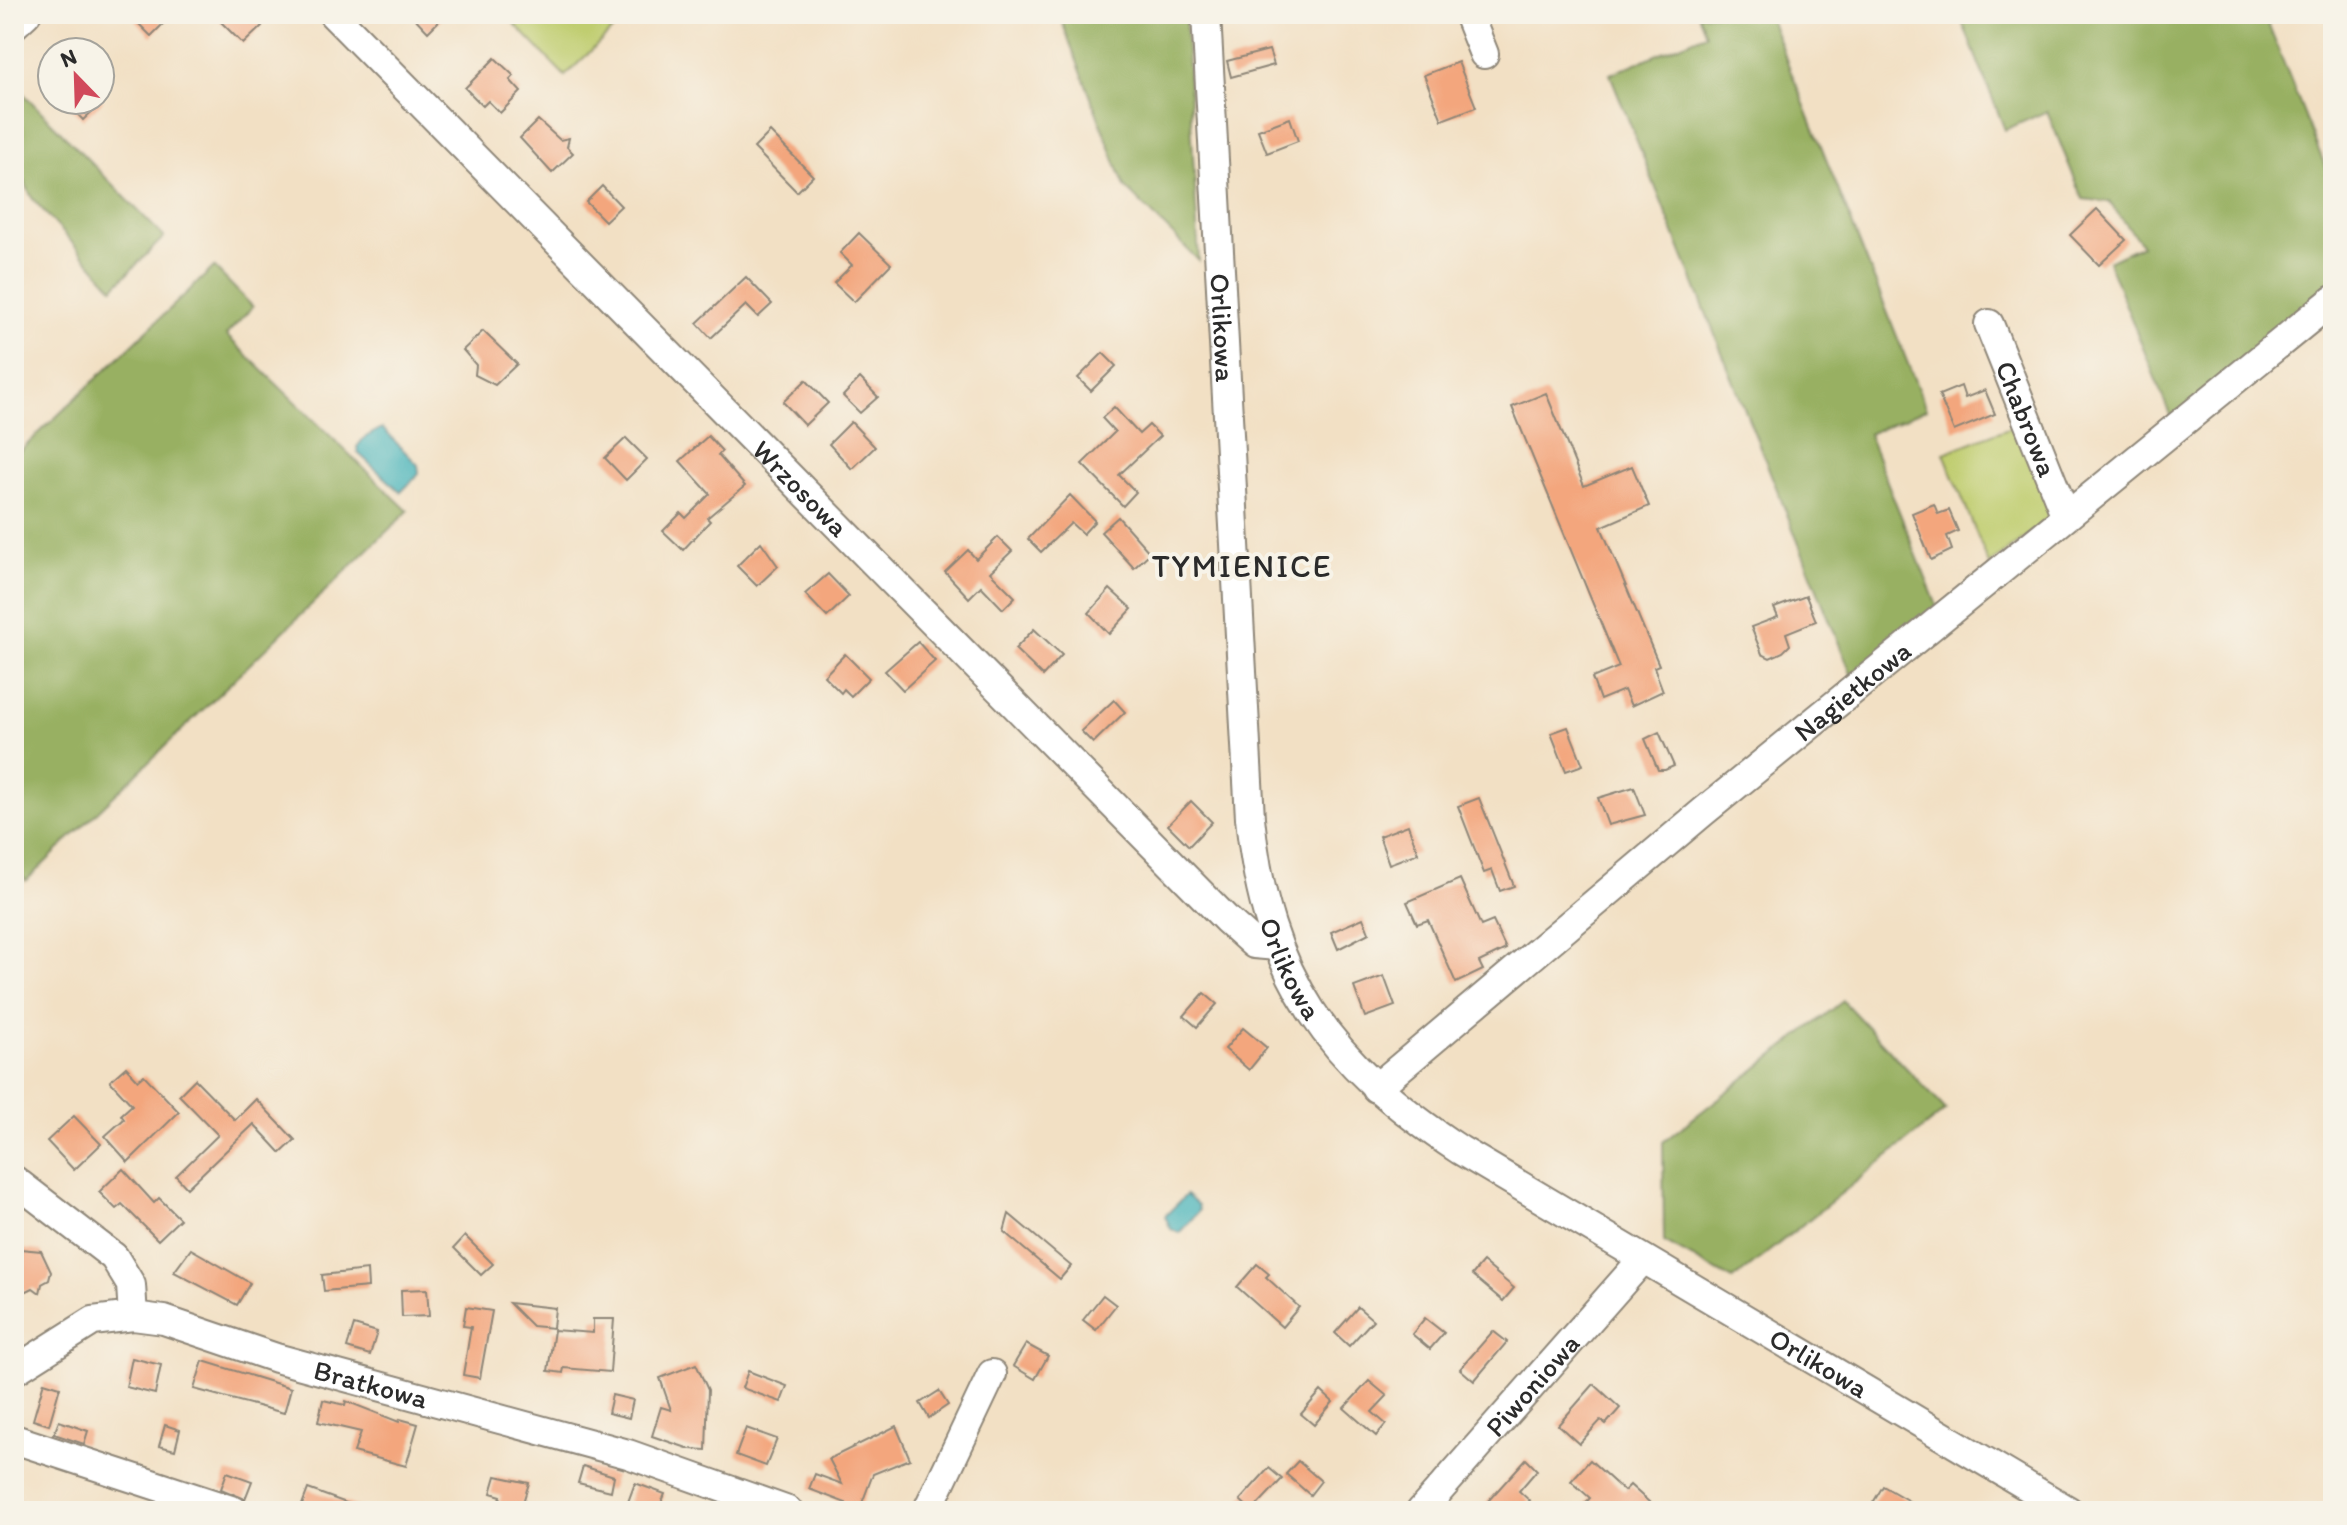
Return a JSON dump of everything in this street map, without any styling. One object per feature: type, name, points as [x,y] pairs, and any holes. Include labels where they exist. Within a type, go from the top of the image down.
[{"type":"street","points":[[14,25],[26,14]]},
{"type":"street","name":"Wrzosowa","points":[[333,14],[1226,919],[1254,944],[1277,946]]},
{"type":"street","name":"Orlikowa","points":[[1206,14],[1250,818],[1255,866],[1277,946],[1303,1002],[1343,1055],[1406,1115],[2069,1511]]},
{"type":"street","points":[[1468,14],[1484,54]]},
{"type":"street","name":"Nagietkowa","points":[[1376,1088],[1703,812],[2065,514],[2333,300]]},
{"type":"street","name":"Chabrowa","points":[[1989,324],[2065,514]]},
{"type":"street","points":[[14,1180],[114,1257],[131,1285],[133,1316]]},
{"type":"street","name":"Piwoniowa","points":[[1421,1511],[1643,1259]]},
{"type":"street","name":"Bratkowa","points":[[14,1371],[93,1321],[133,1316],[164,1320],[276,1358],[628,1454],[788,1511]]},
{"type":"street","points":[[927,1511],[992,1374]]},
{"type":"street","points":[[14,1439],[234,1511]]},
{"type":"green space","points":[[505,14],[629,14],[565,76]]},
{"type":"green space","points":[[1059,14],[1185,14],[1199,261],[1125,187]]},
{"type":"green space","points":[[1698,14],[1768,14],[1926,409],[1868,434],[1937,606],[1852,676],[1610,74],[1706,34]]},
{"type":"green space","points":[[1959,14],[2264,14],[2333,186],[2333,291],[2172,420],[2108,261],[2142,245],[2109,202],[2083,199],[2047,111],[2005,130]]},
{"type":"green space","points":[[14,84],[36,106],[36,116],[45,116],[164,237],[113,288],[32,198],[14,158]]},
{"type":"green space","points":[[214,267],[253,307],[226,335],[408,511],[26,881],[14,865],[14,457]]},
{"type":"green space","points":[[2018,424],[2054,515],[1989,565],[1944,453]]},
{"type":"green space","points":[[1843,1001],[1946,1110],[1733,1280],[1664,1242],[1663,1142]]},
{"type":"water","points":[[382,428],[418,465],[419,474],[401,492],[358,453],[357,447],[364,438]]},
{"type":"water","points":[[1186,1195],[1198,1205],[1199,1211],[1179,1233],[1171,1229],[1165,1216]]},
{"type":"building","points":[[129,14],[154,14],[163,24],[151,36]]},
{"type":"building","points":[[213,14],[250,14],[262,26],[243,44]]},
{"type":"building","points":[[411,14],[446,14],[428,32]]},
{"type":"building","points":[[1269,50],[1274,65],[1231,77],[1227,61]]},
{"type":"building","points":[[495,58],[514,76],[510,80],[521,92],[500,113],[488,101],[483,106],[465,88]]},
{"type":"building","points":[[1458,62],[1476,107],[1442,120],[1424,75]]},
{"type":"building","points":[[1290,118],[1298,141],[1267,153],[1258,130]]},
{"type":"building","points":[[538,120],[560,140],[569,138],[567,147],[573,153],[552,173],[520,138]]},
{"type":"building","points":[[770,132],[813,176],[797,192],[754,148]]},
{"type":"building","points":[[602,186],[621,206],[605,221],[586,202]]},
{"type":"building","points":[[2097,209],[2126,240],[2099,265],[2070,235]]},
{"type":"building","points":[[859,233],[891,264],[854,302],[834,283],[852,265],[840,253]]},
{"type":"building","points":[[746,277],[772,304],[758,317],[746,305],[711,338],[697,323]]},
{"type":"building","points":[[483,331],[517,364],[495,385],[475,375],[476,365],[463,350]]},
{"type":"building","points":[[1103,353],[1116,366],[1091,391],[1078,378]]},
{"type":"building","points":[[860,378],[878,397],[860,413],[843,396]]},
{"type":"building","points":[[806,380],[828,403],[805,425],[783,402]]},
{"type":"building","points":[[1961,386],[1965,398],[1985,390],[1995,414],[1954,431],[1939,395]]},
{"type":"building","points":[[1546,393],[1584,486],[1632,466],[1649,506],[1601,527],[1659,665],[1654,667],[1663,691],[1631,706],[1624,690],[1600,700],[1592,678],[1619,667],[1512,407]]},
{"type":"building","points":[[1114,407],[1139,434],[1149,425],[1160,436],[1119,475],[1136,492],[1123,506],[1082,464],[1115,432],[1102,418]]},
{"type":"building","points":[[851,422],[875,447],[852,469],[829,444]]},
{"type":"building","points":[[708,436],[722,451],[718,455],[745,486],[707,518],[710,521],[683,550],[663,531],[681,513],[686,518],[710,494],[680,461]]},
{"type":"building","points":[[626,438],[647,459],[626,480],[605,458]]},
{"type":"building","points":[[1070,495],[1095,521],[1083,534],[1071,523],[1041,552],[1028,539]]},
{"type":"building","points":[[1934,504],[1938,514],[1949,510],[1958,531],[1947,536],[1952,550],[1931,560],[1912,513]]},
{"type":"building","points":[[1118,517],[1150,553],[1134,568],[1101,532]]},
{"type":"building","points":[[998,537],[1012,551],[990,572],[1015,597],[1003,609],[981,586],[969,598],[945,572],[968,550],[976,559]]},
{"type":"building","points":[[761,542],[778,566],[757,586],[737,566]]},
{"type":"building","points":[[828,574],[849,596],[827,617],[805,594]]},
{"type":"building","points":[[1110,589],[1132,609],[1109,634],[1089,613]]},
{"type":"building","points":[[1806,596],[1816,621],[1786,633],[1790,645],[1783,652],[1770,658],[1762,654],[1751,627],[1778,617],[1774,608]]},
{"type":"building","points":[[1034,629],[1062,655],[1043,676],[1015,649]]},
{"type":"building","points":[[918,642],[935,661],[903,690],[885,671]]},
{"type":"building","points":[[845,654],[869,678],[851,696],[844,689],[841,693],[824,676]]},
{"type":"building","points":[[1114,700],[1125,712],[1093,743],[1081,731]]},
{"type":"building","points":[[1568,727],[1583,765],[1566,771],[1551,733]]},
{"type":"building","points":[[1659,732],[1674,766],[1665,770],[1658,770],[1645,739]]},
{"type":"building","points":[[1634,787],[1645,815],[1608,825],[1598,798]]},
{"type":"building","points":[[1479,798],[1514,886],[1500,891],[1492,870],[1484,873],[1458,806]]},
{"type":"building","points":[[1191,801],[1212,822],[1189,846],[1168,825]]},
{"type":"building","points":[[1408,825],[1418,853],[1389,864],[1379,836]]},
{"type":"building","points":[[1460,879],[1481,926],[1493,921],[1506,949],[1479,962],[1483,970],[1456,983],[1428,920],[1417,924],[1407,902]]},
{"type":"building","points":[[1363,918],[1369,933],[1338,949],[1331,932]]},
{"type":"building","points":[[1384,976],[1395,1006],[1365,1017],[1354,987]]},
{"type":"building","points":[[1204,993],[1217,1004],[1197,1027],[1184,1016]]},
{"type":"building","points":[[1243,1028],[1267,1048],[1249,1070],[1225,1049]]},
{"type":"building","points":[[126,1067],[138,1080],[144,1075],[179,1112],[128,1162],[105,1136],[124,1119],[121,1115],[132,1105],[110,1081]]},
{"type":"building","points":[[195,1079],[235,1120],[256,1099],[295,1140],[281,1153],[254,1124],[187,1188],[176,1176],[218,1135],[179,1095]]},
{"type":"building","points":[[74,1116],[101,1144],[74,1170],[47,1141]]},
{"type":"building","points":[[123,1169],[154,1203],[159,1198],[180,1219],[158,1240],[122,1204],[116,1209],[99,1192]]},
{"type":"building","points":[[1009,1214],[1071,1266],[1060,1279],[1004,1232]]},
{"type":"building","points":[[465,1236],[493,1264],[481,1275],[454,1248]]},
{"type":"building","points":[[20,1249],[41,1251],[51,1272],[49,1280],[42,1284],[40,1293],[33,1288],[25,1292],[14,1280],[14,1258]]},
{"type":"building","points":[[191,1249],[250,1283],[237,1305],[174,1272]]},
{"type":"building","points":[[1483,1262],[1514,1288],[1503,1301],[1472,1275]]},
{"type":"building","points":[[1257,1264],[1269,1274],[1266,1277],[1299,1307],[1282,1327],[1237,1287]]},
{"type":"building","points":[[367,1270],[368,1287],[324,1291],[322,1275]]},
{"type":"building","points":[[427,1289],[429,1316],[402,1317],[401,1290]]},
{"type":"building","points":[[1103,1295],[1116,1305],[1096,1330],[1083,1320]]},
{"type":"building","points":[[509,1303],[555,1308],[553,1328],[532,1326]]},
{"type":"building","points":[[466,1307],[492,1311],[480,1378],[463,1375],[471,1327],[463,1326]]},
{"type":"building","points":[[1358,1307],[1373,1320],[1349,1346],[1335,1333]]},
{"type":"building","points":[[1425,1318],[1444,1333],[1430,1349],[1412,1334]]},
{"type":"building","points":[[593,1319],[614,1319],[610,1372],[564,1368],[563,1373],[548,1371],[554,1330],[593,1333]]},
{"type":"building","points":[[354,1325],[377,1332],[370,1355],[347,1348]]},
{"type":"building","points":[[1493,1331],[1507,1342],[1474,1381],[1460,1369]]},
{"type":"building","points":[[1026,1344],[1048,1356],[1035,1379],[1013,1366]]},
{"type":"building","points":[[132,1358],[161,1365],[155,1394],[126,1387]]},
{"type":"building","points":[[203,1361],[291,1388],[284,1413],[194,1389]]},
{"type":"building","points":[[696,1364],[708,1390],[706,1450],[690,1449],[652,1436],[661,1407],[671,1410],[660,1378]]},
{"type":"building","points":[[748,1371],[787,1386],[781,1402],[742,1388]]},
{"type":"building","points":[[1369,1381],[1387,1396],[1372,1412],[1386,1424],[1376,1436],[1344,1408]]},
{"type":"building","points":[[44,1382],[60,1387],[49,1425],[33,1420]]},
{"type":"building","points":[[1594,1384],[1620,1408],[1606,1424],[1601,1420],[1579,1444],[1558,1425]]},
{"type":"building","points":[[939,1391],[948,1405],[929,1418],[920,1403]]},
{"type":"building","points":[[1321,1391],[1333,1402],[1314,1425],[1301,1414]]},
{"type":"building","points":[[612,1395],[633,1400],[629,1418],[608,1413]]},
{"type":"building","points":[[323,1400],[345,1405],[346,1401],[399,1422],[400,1419],[418,1424],[406,1466],[354,1452],[361,1432],[318,1422]]},
{"type":"building","points":[[59,1421],[88,1431],[84,1444],[54,1434]]},
{"type":"building","points":[[165,1425],[180,1430],[175,1450],[159,1446]]},
{"type":"building","points":[[896,1426],[910,1459],[873,1474],[859,1511],[843,1511],[846,1503],[809,1489],[815,1474],[842,1484],[829,1459]]},
{"type":"building","points":[[746,1428],[777,1439],[766,1466],[736,1455]]},
{"type":"building","points":[[1526,1459],[1537,1470],[1519,1491],[1530,1501],[1522,1511],[1479,1511]]},
{"type":"building","points":[[1590,1460],[1624,1491],[1630,1485],[1659,1511],[1578,1511],[1590,1498],[1571,1481]]},
{"type":"building","points":[[1298,1461],[1321,1481],[1310,1495],[1286,1474]]},
{"type":"building","points":[[583,1466],[614,1476],[611,1491],[578,1483]]},
{"type":"building","points":[[1269,1468],[1282,1479],[1252,1511],[1240,1500]]},
{"type":"building","points":[[227,1472],[252,1481],[245,1499],[221,1489]]},
{"type":"building","points":[[496,1476],[529,1483],[521,1509],[499,1503],[501,1496],[491,1493]]},
{"type":"building","points":[[635,1483],[665,1494],[658,1511],[628,1502]]},
{"type":"building","points":[[1883,1486],[1926,1511],[1868,1511]]},
{"type":"building","points":[[308,1489],[363,1509],[318,1511],[302,1505]]},
{"type":"district","name":"TYMIENICE","points":[[1242,566]]}]
